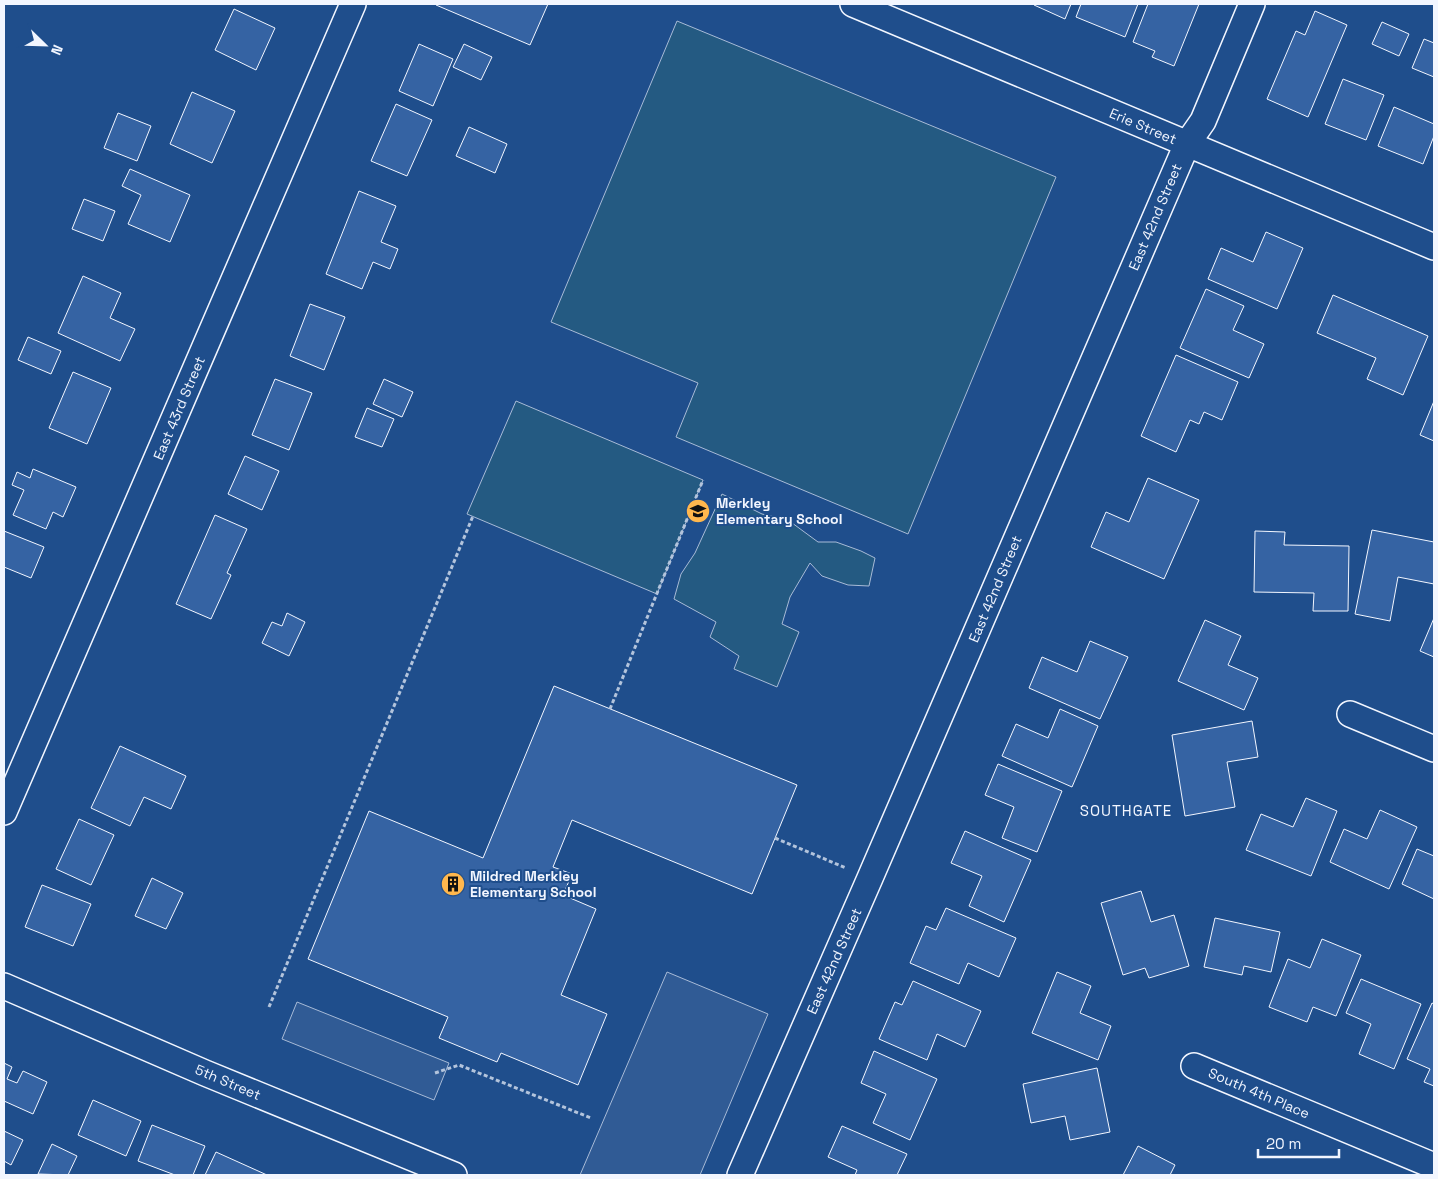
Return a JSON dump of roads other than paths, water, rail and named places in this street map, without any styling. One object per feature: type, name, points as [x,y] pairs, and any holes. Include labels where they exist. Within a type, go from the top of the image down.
[{"type":"street","name":"East 43rd Street","points":[[4,812],[353,4]]},
{"type":"street","name":"Erie Street","points":[[853,4],[1434,247]]},
{"type":"street","name":"East 42nd Street","points":[[740,1175],[1187,144],[1203,121],[1252,4]]},
{"type":"street","points":[[1350,714],[1434,749]]},
{"type":"street","name":"5th Street","points":[[4,986],[205,1073],[454,1175]]},
{"type":"street","name":"South 4th Place","points":[[1194,1066],[1434,1166]]},
{"type":"place","name":"Merkley Elementary School","points":[[698,511]]},
{"type":"place","name":"Mildred Merkley Elementary School","points":[[453,884]]},
{"type":"district","name":"SOUTHGATE","points":[[1126,810]]}]
